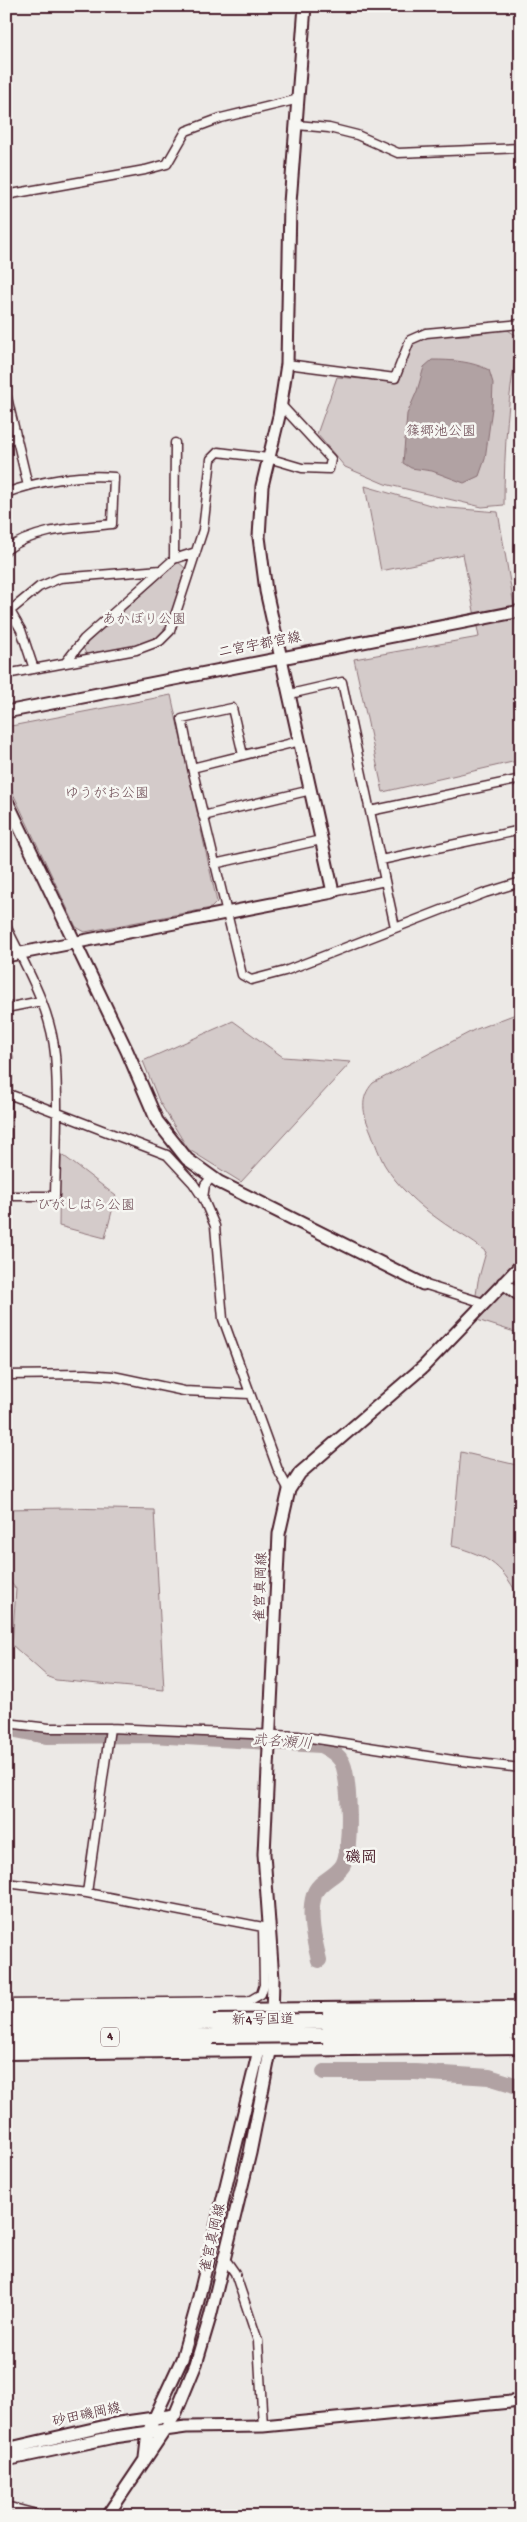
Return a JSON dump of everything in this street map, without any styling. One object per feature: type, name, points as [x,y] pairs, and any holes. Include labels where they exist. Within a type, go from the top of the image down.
[{"type":"highway","points":[[6,2013],[521,2008]]},
{"type":"highway","name":"新4号国道","points":[[323,2028],[521,2018]]},
{"type":"highway","name":"新4号国道","points":[[6,2025],[521,2032]]},
{"type":"highway","name":"新4号国道","points":[[6,2038],[213,2029]]},
{"type":"highway","points":[[6,2052],[266,2047],[521,2046]]},
{"type":"street","points":[[305,6],[290,203],[288,364],[281,405],[262,486],[260,554],[266,591],[333,892]]},
{"type":"street","points":[[6,195],[145,170],[167,164],[186,131],[221,118],[298,98]]},
{"type":"street","points":[[296,125],[329,128],[358,135],[398,153],[521,148]]},
{"type":"street","points":[[288,364],[395,378],[410,340],[426,333],[521,324]]},
{"type":"street","points":[[6,393],[28,486]]},
{"type":"street","points":[[6,674],[136,650],[160,641],[170,631],[203,530],[211,459],[218,452],[268,458],[302,468],[328,469],[331,459],[281,405]]},
{"type":"street","points":[[6,441],[17,437]]},
{"type":"street","points":[[174,559],[175,442]]},
{"type":"street","points":[[6,494],[28,486],[100,475],[114,477],[112,524],[61,529],[31,536],[6,550]]},
{"type":"street","points":[[66,662],[84,639],[174,559],[196,552]]},
{"type":"street","points":[[34,669],[21,630],[8,608],[39,586],[60,578],[161,570]]},
{"type":"street","name":"二宮宇都宮線","points":[[6,712],[521,611]]},
{"type":"street","points":[[290,694],[342,682],[396,927]]},
{"type":"street","points":[[243,755],[232,708],[182,719],[214,864],[242,975],[251,980],[284,971],[485,893],[521,882]]},
{"type":"street","points":[[192,768],[300,741]]},
{"type":"street","points":[[370,811],[521,779]]},
{"type":"street","points":[[203,816],[311,790]]},
{"type":"street","points":[[6,799],[127,1051],[157,1121],[187,1159],[212,1176],[423,1284],[484,1303]]},
{"type":"street","points":[[381,860],[521,830]]},
{"type":"street","points":[[214,864],[321,840]]},
{"type":"street","points":[[6,956],[226,914],[385,881]]},
{"type":"street","points":[[6,926],[41,1001],[55,1053],[56,1114],[55,1196],[6,1196]]},
{"type":"street","points":[[6,1008],[41,1001]]},
{"type":"street","points":[[6,1051],[6,1141]]},
{"type":"street","points":[[7,1093],[56,1114],[167,1156],[193,1184],[203,1198],[215,1226],[218,1244],[223,1319],[278,1470],[289,1490]]},
{"type":"street","points":[[203,1198],[205,1185],[212,1176]]},
{"type":"street","name":"雀宮真岡線","points":[[107,2516],[175,2416],[196,2364],[224,2262],[250,2153],[272,2010],[273,1979],[267,1928],[264,1854],[279,1534],[289,1490],[300,1473],[423,1368],[521,1265]]},
{"type":"street","points":[[504,1283],[521,1296]]},
{"type":"street","points":[[6,1375],[95,1374],[184,1391],[250,1394]]},
{"type":"street","points":[[6,1723],[49,1728],[110,1728],[298,1736],[453,1760],[521,1768]]},
{"type":"street","points":[[87,1893],[110,1728]]},
{"type":"street","points":[[6,1883],[87,1893],[267,1928],[264,1985],[261,1994],[249,2000],[6,2004]]},
{"type":"street","name":"雀宮真岡線","points":[[144,2460],[148,2432],[182,2359],[266,2047]]},
{"type":"street","points":[[224,2262],[228,2263],[235,2273],[258,2341],[263,2426]]},
{"type":"street","name":"砂田磯岡線","points":[[6,2460],[114,2437],[186,2427],[263,2426],[521,2401]]},
{"type":"street","points":[[175,2416],[186,2427]]},
{"type":"street","name":"砂田磯岡線","points":[[6,2449],[119,2423],[175,2416]]},
{"type":"street","points":[[6,2506],[44,2516]]},
{"type":"green space","name":"篠郷池公園","points":[[506,329],[519,337],[507,421],[504,505],[482,507],[385,484],[345,467],[317,434],[337,377],[399,382],[413,342],[428,336],[469,335]]},
{"type":"green space","points":[[365,486],[437,507],[498,512],[518,629],[521,629],[521,760],[383,792],[354,659],[479,637],[463,554],[381,571]]},
{"type":"green space","name":"あかぼり公園","points":[[178,562],[185,568],[171,615],[163,632],[158,637],[143,644],[86,654],[83,647]]},
{"type":"green space","name":"ゆうがお公園","points":[[171,695],[217,902],[211,908],[85,932],[76,927],[10,787],[6,772],[6,727]]},
{"type":"green space","points":[[521,1012],[521,1209],[518,1212],[521,1216],[521,1334],[477,1320],[473,1316],[478,1281],[486,1252],[423,1208],[395,1180],[380,1156],[364,1113],[364,1100],[373,1083],[474,1030]]},
{"type":"green space","points":[[233,1021],[283,1057],[351,1062],[241,1182],[188,1149],[159,1101],[143,1061]]},
{"type":"green space","name":"ひがしはら公園","points":[[60,1153],[116,1196],[105,1238],[59,1226]]},
{"type":"green space","points":[[461,1452],[521,1466],[521,1602],[508,1580],[494,1565],[476,1554],[452,1546]]},
{"type":"green space","points":[[6,1509],[154,1510],[164,1690],[56,1680],[48,1677],[12,1645],[16,1589],[6,1577]]},
{"type":"shaded area","points":[[432,360],[447,360],[482,367],[489,370],[493,383],[492,408],[485,459],[479,476],[464,483],[432,471],[411,468],[403,463],[407,414],[417,391],[424,367]]},
{"type":"waterway","name":"武名瀬川","points":[[6,1728],[46,1736],[151,1735],[321,1745],[333,1752],[342,1762],[347,1783],[348,1845],[343,1865],[319,1886],[314,1895],[312,1919],[319,1960]]},
{"type":"waterway","name":"武名瀬川","points":[[324,2072],[415,2072],[489,2077],[521,2087]]},
{"type":"district","name":"磯岡","points":[[361,1859]]}]
